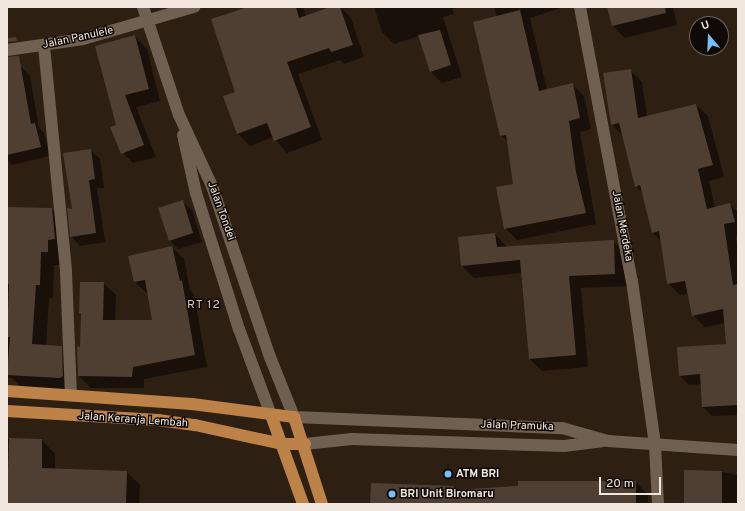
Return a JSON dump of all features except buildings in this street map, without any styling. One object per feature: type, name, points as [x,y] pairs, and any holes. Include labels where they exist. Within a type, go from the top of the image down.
[{"type":"main road","points":[[7,391],[71,394],[192,404],[294,417],[305,444],[322,504]]},
{"type":"main road","name":"Jalan Keranja Lembah","points":[[7,411],[158,420],[195,425],[282,444],[305,444]]},
{"type":"main road","points":[[271,415],[303,504]]},
{"type":"street","name":"Jalan Tondei","points":[[143,7],[179,115],[212,186],[270,357],[294,417]]},
{"type":"street","name":"Jalan Panulele","points":[[7,50],[44,46],[148,22],[194,7]]},
{"type":"street","name":"Jalan Merdeka","points":[[580,7],[632,281],[655,445],[658,504]]},
{"type":"street","points":[[44,46],[66,272],[71,394]]},
{"type":"street","points":[[179,115],[196,193],[239,329],[271,415]]},
{"type":"street","name":"Jalan Pramuka","points":[[294,417],[562,428],[608,441],[738,450]]},
{"type":"street","points":[[305,444],[352,440],[564,446],[608,441]]},
{"type":"place","name":"ATM BRI","points":[[448,474]]},
{"type":"place","name":"BRI Unit Biromaru","points":[[392,494]]},
{"type":"district","name":"RT 12","points":[[204,306]]}]
